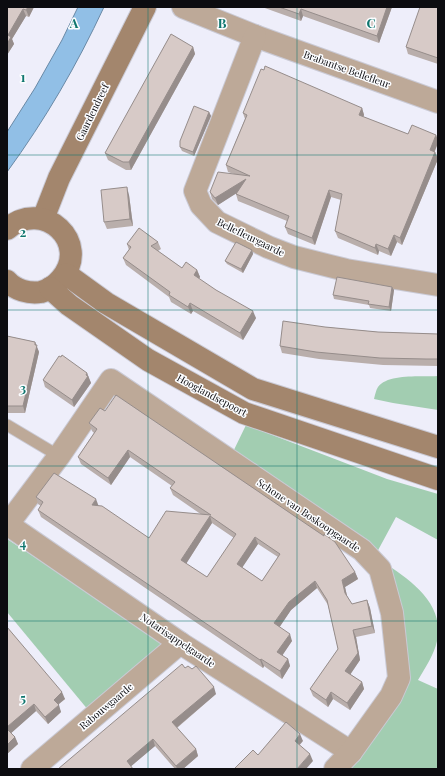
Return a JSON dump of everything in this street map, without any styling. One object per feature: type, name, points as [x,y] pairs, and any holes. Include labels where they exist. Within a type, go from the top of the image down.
[{"type":"street","name":"Gaardendreef","points":[[43,219],[59,178],[145,7]]},
{"type":"street","name":"Brabantse Bellefleur","points":[[183,7],[255,36],[438,102]]},
{"type":"street","name":"Bellefleurgaarde","points":[[255,36],[195,191],[201,205],[217,222],[268,247],[294,257],[346,270],[438,285]]},
{"type":"street","points":[[7,229],[18,221],[26,218],[43,219],[57,226],[62,231],[69,244],[70,250],[70,263],[66,274],[58,283],[50,288],[38,292],[30,292],[23,291],[8,283]]},
{"type":"street","points":[[66,274],[106,303],[253,389],[438,447]]},
{"type":"street","name":"Hooglandsepoort","points":[[50,288],[69,305],[148,360],[244,413],[438,479]]},
{"type":"street","name":"Notarisappelgaarde","points":[[111,380],[59,456],[7,524],[180,643],[351,752]]},
{"type":"street","name":"Schone van Boskoopgaarde","points":[[111,380],[362,550],[380,569],[392,613],[399,678],[391,696],[351,752],[335,769]]},
{"type":"street","name":"Rabouwgaarde","points":[[32,769],[180,643]]},
{"type":"lane","points":[[7,425],[59,456]]},
{"type":"green space","points":[[438,376],[438,410],[374,399],[378,387],[389,380],[406,377]]},
{"type":"green space","points":[[246,425],[387,479],[438,494],[438,540],[396,517],[376,554],[231,456]]},
{"type":"green space","points":[[7,539],[158,638],[161,643],[161,646],[89,711],[7,612]]},
{"type":"green space","points":[[383,562],[414,585],[423,594],[431,604],[436,615],[438,627],[436,646],[418,680],[438,689],[438,769],[351,769],[399,702]]},
{"type":"water","points":[[78,7],[104,7],[60,92],[7,172],[7,132],[35,88],[62,40]]},
{"type":"building","points":[[7,7],[28,7],[26,10],[23,9],[8,35],[11,37],[7,44]]},
{"type":"building","points":[[279,7],[387,7],[377,36],[301,9],[299,14]]},
{"type":"building","points":[[420,7],[438,7],[438,58],[406,47]]},
{"type":"building","points":[[171,34],[193,47],[129,162],[123,162],[105,153]]},
{"type":"building","points":[[265,66],[362,108],[359,115],[408,134],[412,125],[436,135],[430,150],[435,152],[400,238],[394,235],[388,249],[376,244],[375,248],[335,231],[342,194],[329,190],[312,238],[285,227],[289,216],[236,194],[246,179],[215,198],[210,192],[218,172],[250,176],[226,165],[247,115],[243,113],[261,69],[264,70]]},
{"type":"building","points":[[194,106],[209,112],[193,152],[180,147],[180,141]]},
{"type":"building","points":[[127,187],[130,219],[104,222],[101,190]]},
{"type":"building","points":[[139,228],[158,242],[151,246],[182,268],[186,262],[197,270],[194,275],[216,290],[253,311],[240,333],[190,303],[188,307],[169,295],[170,292],[123,258],[131,247],[127,244]]},
{"type":"building","points":[[236,242],[252,250],[241,269],[225,261]]},
{"type":"building","points":[[337,277],[392,287],[389,307],[368,304],[369,301],[333,295]]},
{"type":"building","points":[[283,321],[378,332],[438,334],[438,359],[380,358],[316,352],[280,346]]},
{"type":"building","points":[[7,336],[35,342],[35,345],[37,345],[23,406],[7,406]]},
{"type":"building","points":[[62,355],[87,373],[86,375],[88,376],[72,400],[43,380],[59,356],[61,357]]},
{"type":"building","points":[[116,395],[335,542],[355,572],[342,580],[345,593],[352,604],[367,600],[372,626],[353,630],[358,653],[345,671],[362,682],[347,703],[331,692],[326,700],[310,689],[338,649],[327,600],[315,581],[289,602],[274,623],[290,634],[277,652],[288,659],[280,671],[261,659],[260,660],[38,510],[43,502],[36,497],[54,473],[96,499],[92,505],[102,506],[149,538],[166,511],[211,515],[170,488],[175,482],[128,450],[108,478],[78,457],[97,429],[89,423],[100,408],[105,411]],"holes":[[[210,516],[236,534],[207,577],[181,560]],[[255,537],[280,554],[262,581],[237,564]]]},
{"type":"building","points":[[7,627],[62,692],[54,700],[59,705],[45,717],[34,704],[7,727]]},
{"type":"building","points":[[182,664],[185,668],[188,666],[192,669],[196,666],[214,687],[172,722],[196,749],[176,766],[153,739],[127,761],[133,769],[58,769]]},
{"type":"building","points":[[286,722],[300,734],[295,741],[310,754],[297,769],[234,769],[253,750],[258,755]]},
{"type":"building","points":[[7,729],[15,737],[7,745]]}]
